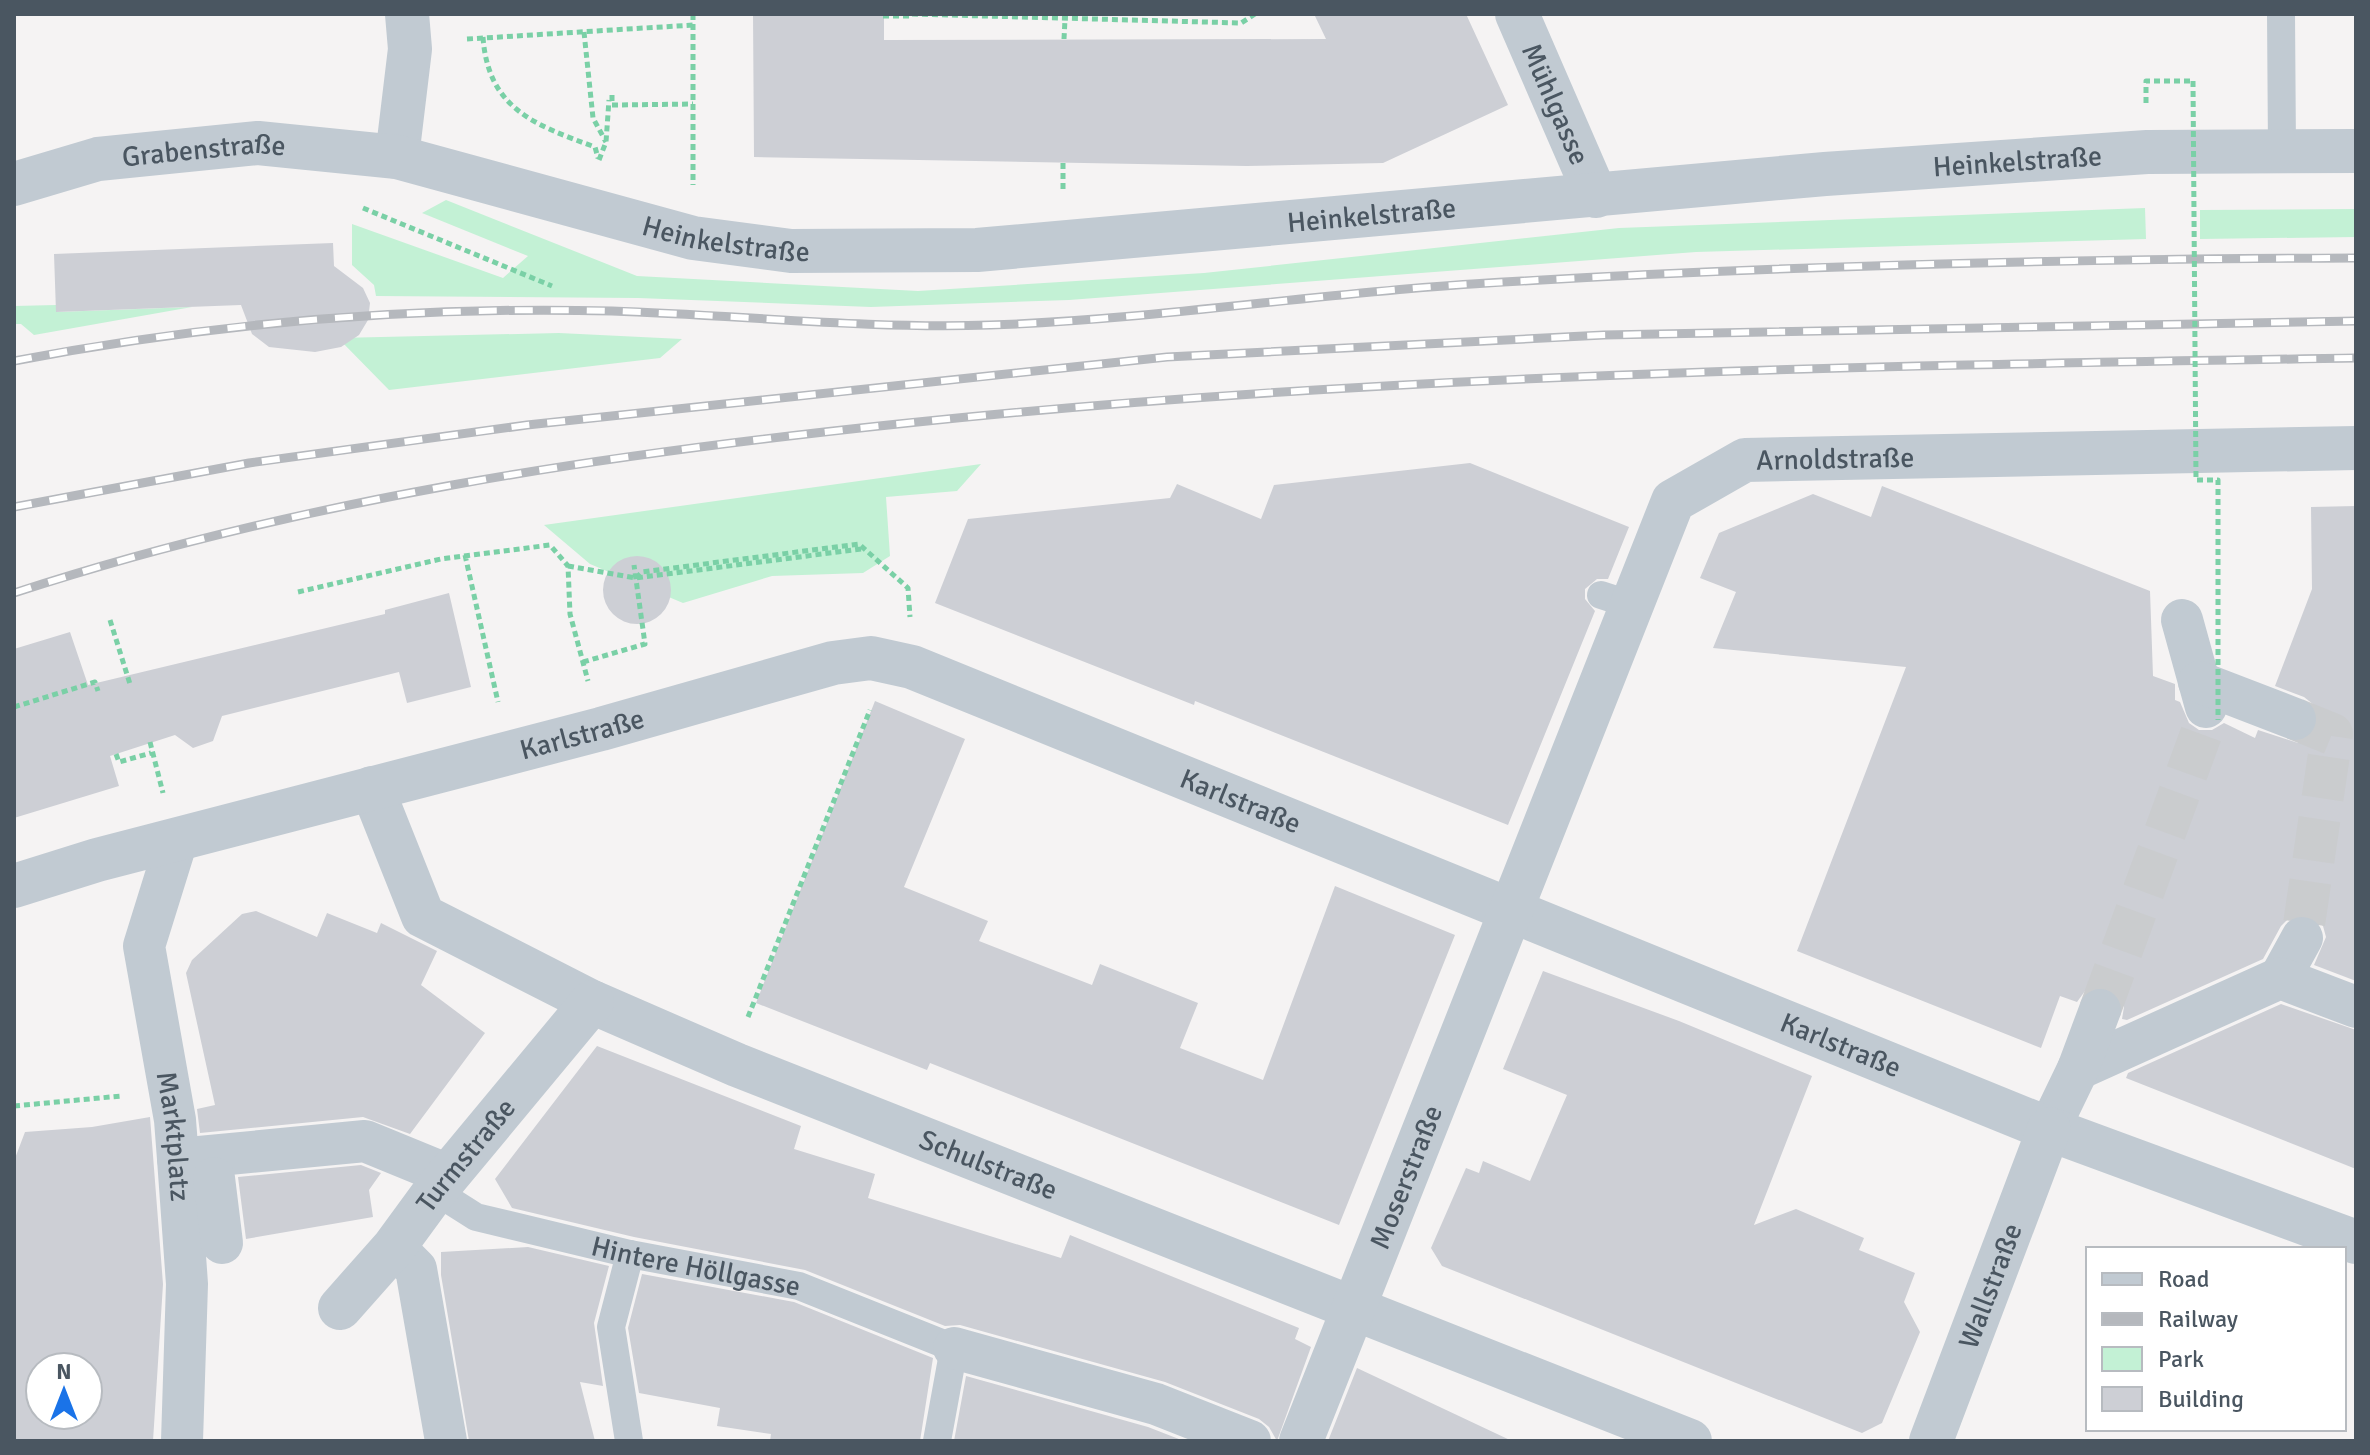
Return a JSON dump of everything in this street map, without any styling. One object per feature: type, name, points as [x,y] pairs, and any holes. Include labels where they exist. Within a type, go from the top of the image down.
[{"type":"street","points":[[397,157],[410,49],[407,14]]},
{"type":"street","name":"Mühlgasse","points":[[1517,14],[1596,196]]},
{"type":"street","name":"Grabenstraße","points":[[14,184],[98,159],[243,144],[397,157]]},
{"type":"street","name":"Heinkelstraße","points":[[397,157],[693,238],[791,251],[977,250],[1825,174],[2147,152],[2356,151]]},
{"type":"street","name":"Arnoldstraße","points":[[1512,913],[1617,600],[1673,501],[1745,460],[2356,448]]},
{"type":"street","points":[[2182,620],[2209,706],[2295,719]]},
{"type":"street","name":"Karlstraße","points":[[14,886],[97,860],[601,729],[833,663],[871,658],[912,667],[2049,1129],[2355,1239]]},
{"type":"street","name":"Schulstraße","points":[[372,788],[423,916],[592,1002],[737,1065],[1690,1441]]},
{"type":"street","name":"Marktplatz","points":[[177,840],[144,946],[171,1100],[187,1284],[203,1340],[182,1441]]},
{"type":"street","name":"Moserstraße","points":[[1301,1441],[1350,1309],[1512,913]]},
{"type":"street","points":[[2078,1069],[2280,978],[2302,938]]},
{"type":"street","points":[[2280,978],[2356,1007]]},
{"type":"street","name":"Turmstraße","points":[[340,1308],[394,1247],[442,1183],[592,1002]]},
{"type":"street","points":[[2049,1129],[2078,1069],[2100,1010]]},
{"type":"street","name":"Wallstraße","points":[[1931,1441],[2049,1129]]},
{"type":"street","points":[[178,1159],[365,1141],[442,1183]]},
{"type":"street","points":[[214,1178],[222,1243]]},
{"type":"street","points":[[394,1247],[416,1269],[446,1441]]},
{"type":"street","name":"Hintere Höllgasse","points":[[954,1348],[1156,1404],[1250,1441]]},
{"type":"lane","points":[[2281,14],[2282,151]]},
{"type":"lane","name":"Hintere Höllgasse","points":[[442,1183],[476,1217],[630,1254],[799,1286],[954,1348]]},
{"type":"lane","points":[[629,1441],[611,1327],[630,1254]]},
{"type":"lane","points":[[937,1441],[954,1348]]},
{"type":"path","points":[[693,14],[693,238]]},
{"type":"path","points":[[883,16],[1241,23],[1255,14]]},
{"type":"path","points":[[1064,39],[1065,19]]},
{"type":"path","points":[[467,39],[693,25]]},
{"type":"path","points":[[584,32],[593,118],[606,142]]},
{"type":"path","points":[[483,37],[484,61],[502,97],[520,114],[595,147],[598,161],[606,142],[611,95],[612,105],[693,104]]},
{"type":"path","points":[[2193,81],[2196,480],[2218,480],[2209,706]]},
{"type":"path","points":[[348,202],[552,286]]},
{"type":"path","points":[[568,566],[636,578],[859,547],[908,588],[859,544],[642,572],[636,578]]},
{"type":"path","points":[[298,592],[465,555],[550,545],[568,566],[570,614],[601,729]]},
{"type":"path","points":[[465,555],[492,679]]},
{"type":"path","points":[[583,662],[645,644],[634,565]]},
{"type":"path","points":[[110,620],[130,684]]},
{"type":"path","points":[[14,707],[95,682],[98,691]]},
{"type":"path","points":[[737,1065],[736,1046],[876,695]]},
{"type":"path","points":[[116,754],[119,762],[151,753]]},
{"type":"path","points":[[14,1106],[149,1093],[171,1100]]},
{"type":"green space","points":[[446,200],[637,276],[918,291],[1204,273],[1619,228],[2145,208],[2146,239],[1696,252],[1069,300],[871,307],[638,298],[376,296],[374,285],[352,265],[352,224],[503,278],[528,256],[422,213]]},
{"type":"green space","points":[[2356,209],[2356,237],[2200,239],[2200,210]]},
{"type":"green space","points":[[56,305],[57,312],[192,307],[34,335],[21,324],[14,324],[14,306]]},
{"type":"green space","points":[[559,333],[682,339],[660,358],[389,390],[338,338]]},
{"type":"green space","points":[[981,464],[957,491],[886,497],[890,556],[863,573],[772,576],[683,603],[590,564],[544,525]]},
{"type":"building","points":[[753,14],[884,14],[884,40],[1326,39],[1314,14],[1466,14],[1508,105],[1383,163],[1247,166],[754,157]]},
{"type":"building","points":[[333,243],[334,266],[363,288],[370,303],[368,320],[359,335],[341,347],[315,352],[269,347],[252,334],[241,305],[56,312],[54,254]]},
{"type":"building","points":[[1470,463],[1629,527],[1608,579],[1597,579],[1585,589],[1585,599],[1595,611],[1508,825],[1195,701],[1194,705],[935,603],[968,519],[1170,498],[1177,484],[1261,519],[1274,485]]},
{"type":"building","points":[[1882,486],[2150,591],[2153,676],[2175,684],[2175,700],[2180,702],[2189,723],[2199,730],[2212,730],[2224,723],[2255,738],[2258,730],[2298,743],[2309,738],[2317,728],[2318,715],[2314,705],[2304,697],[2275,686],[2312,589],[2311,507],[2356,506],[2356,981],[2314,965],[2326,937],[2323,926],[2314,917],[2301,914],[2290,917],[2281,926],[2263,959],[2127,1020],[2122,1019],[2124,1007],[2119,995],[2108,987],[2097,986],[2085,991],[2077,1002],[2060,996],[2041,1048],[1797,951],[1906,667],[1713,648],[1736,592],[1700,578],[1719,533],[1813,494],[1871,517]]},
{"type":"building","points":[[637,556],[661,566],[671,590],[661,614],[637,624],[613,614],[603,590],[613,566]]},
{"type":"building","points":[[449,593],[471,687],[407,703],[399,672],[222,716],[213,741],[193,748],[175,735],[110,756],[119,786],[14,818],[14,649],[70,632],[88,685],[385,614],[385,610]]},
{"type":"building","points":[[875,701],[965,739],[904,887],[988,921],[979,941],[1092,985],[1100,964],[1198,1003],[1180,1048],[1263,1080],[1335,886],[1455,935],[1339,1225],[930,1063],[927,1070],[756,1003]]},
{"type":"building","points":[[256,911],[317,937],[327,913],[377,933],[381,923],[437,951],[421,985],[485,1033],[410,1134],[363,1117],[200,1133],[197,1109],[215,1105],[186,973],[192,960],[242,914]]},
{"type":"building","points":[[1543,971],[1679,1021],[1812,1076],[1754,1225],[1796,1209],[1864,1238],[1859,1250],[1915,1273],[1904,1302],[1920,1332],[1882,1423],[1862,1433],[1442,1266],[1431,1248],[1466,1168],[1479,1173],[1483,1161],[1530,1181],[1567,1095],[1503,1069]]},
{"type":"building","points":[[2281,1004],[2356,1030],[2356,1169],[2126,1078],[2128,1073]]},
{"type":"building","points":[[597,1046],[801,1126],[794,1149],[875,1174],[868,1198],[1061,1258],[1070,1235],[1299,1328],[1295,1339],[1311,1347],[1277,1441],[1269,1427],[1259,1419],[1165,1382],[960,1325],[945,1326],[805,1270],[634,1237],[512,1208],[495,1179]]},
{"type":"building","points":[[150,1117],[163,1284],[153,1441],[14,1441],[14,1161],[25,1132],[92,1127]]},
{"type":"building","points":[[361,1165],[381,1173],[369,1190],[373,1217],[246,1239],[238,1177]]},
{"type":"building","points":[[528,1247],[609,1266],[594,1323],[603,1386],[580,1382],[595,1441],[469,1441],[441,1275],[441,1252]]},
{"type":"building","points":[[642,1274],[794,1302],[933,1358],[920,1441],[770,1441],[771,1434],[717,1426],[720,1408],[639,1393],[628,1328]]},
{"type":"building","points":[[1357,1368],[1512,1441],[1328,1441]]},
{"type":"building","points":[[966,1376],[1148,1427],[1184,1441],[954,1441]]},
{"type":"tunnel","points":[[2100,1010],[2208,715]]},
{"type":"tunnel","points":[[2295,719],[2332,734],[2302,938]]},
{"type":"railway","points":[[14,361],[237,327],[462,311],[612,311],[848,323],[990,325],[1110,318],[1411,288],[1693,272],[2135,260],[2356,258]]},
{"type":"railway","points":[[14,507],[249,463],[527,425],[1167,357],[1604,335],[2356,321]]},
{"type":"railway","points":[[14,593],[122,560],[230,532],[451,485],[674,450],[898,424],[1262,393],[1444,383],[1808,369],[2356,358]]}]
